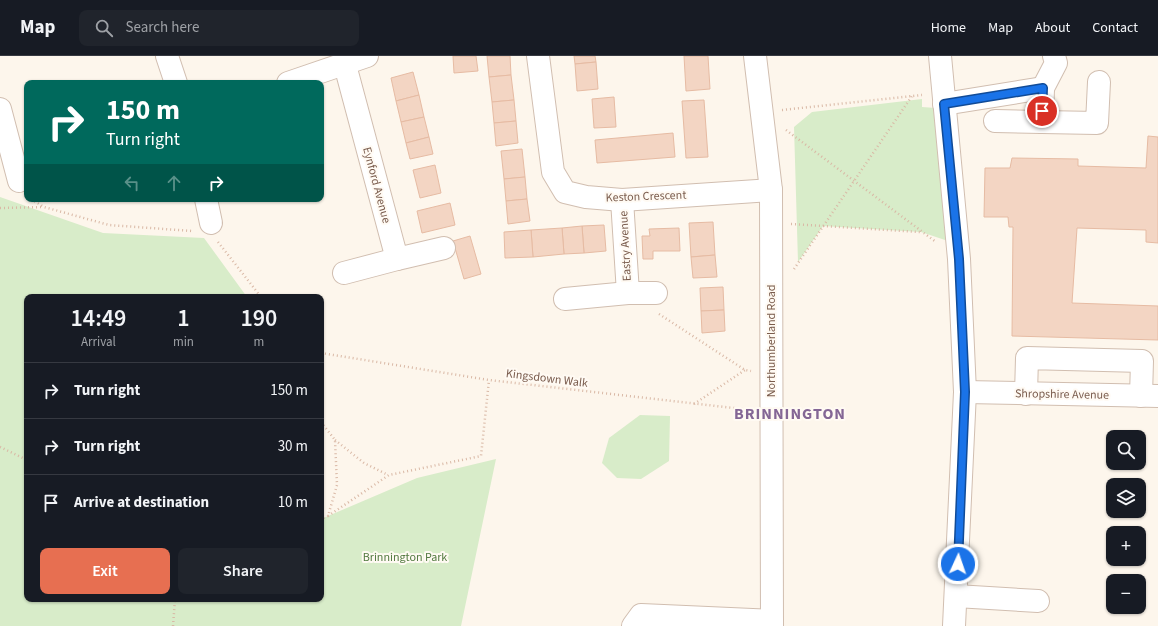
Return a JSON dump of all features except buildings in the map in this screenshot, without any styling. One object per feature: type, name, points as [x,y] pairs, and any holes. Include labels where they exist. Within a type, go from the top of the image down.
[{"type":"street","points":[[166,56],[175,80]]},
{"type":"street","points":[[297,80],[367,56]]},
{"type":"street","name":"Keston Crescent","points":[[538,56],[553,172],[565,192],[622,200],[771,190]]},
{"type":"street","name":"Northumberland Road","points":[[756,56],[771,190],[772,623]]},
{"type":"street","points":[[940,56],[959,259],[965,392],[954,626]]},
{"type":"street","points":[[1042,122],[1043,88],[1056,63],[1054,56]]},
{"type":"street","name":"Eynford Avenue","points":[[344,64],[398,259]]},
{"type":"street","points":[[995,121],[1097,124],[1099,82]]},
{"type":"street","points":[[944,98],[1043,88]]},
{"type":"street","points":[[0,109],[19,181]]},
{"type":"street","name":"Eastry Avenue","points":[[622,200],[628,293]]},
{"type":"street","points":[[206,202],[207,230]]},
{"type":"street","points":[[344,272],[444,248]]},
{"type":"street","points":[[565,298],[628,293],[656,293]]},
{"type":"street","points":[[1026,394],[1027,358],[1142,361],[1150,396]]},
{"type":"street","name":"Shropshire Avenue","points":[[965,392],[1150,396]]},
{"type":"street","points":[[956,596],[1038,601]]},
{"type":"street","points":[[633,626],[642,615],[772,623]]},
{"type":"path","points":[[762,112],[912,96],[944,98]]},
{"type":"path","points":[[790,273],[912,96]]},
{"type":"path","points":[[762,112],[959,259]]},
{"type":"path","points":[[36,202],[44,207],[109,225],[207,230],[259,294]]},
{"type":"path","points":[[0,208],[44,207]]},
{"type":"path","points":[[771,223],[921,232]]},
{"type":"path","points":[[628,293],[745,370],[771,375]]},
{"type":"path","name":"Kingsdown Walk","points":[[324,352],[489,380],[771,412]]},
{"type":"path","points":[[694,404],[745,370]]},
{"type":"path","points":[[324,518],[389,475],[481,456],[489,380]]},
{"type":"path","points":[[324,426],[335,440],[364,463],[389,475]]},
{"type":"path","points":[[328,516],[337,485],[335,440]]},
{"type":"path","points":[[0,447],[24,459]]},
{"type":"path","points":[[173,626],[175,602]]},
{"type":"green space","points":[[922,99],[922,107],[936,108],[948,241],[921,232],[823,226],[798,262],[794,127],[812,112]]},
{"type":"green space","name":"Brinnington Park","points":[[0,197],[103,233],[204,238],[245,294],[24,294],[24,602],[324,602],[324,518],[417,478],[496,459],[461,626],[0,626]]},
{"type":"green space","points":[[640,415],[670,416],[669,461],[641,479],[617,478],[602,463],[609,438]]},
{"type":"district","name":"BRINNINGTON","points":[[790,413]]},
{"type":"route","points":[[958,564],[965,392],[959,259],[944,104],[1043,88],[1042,111]]}]
